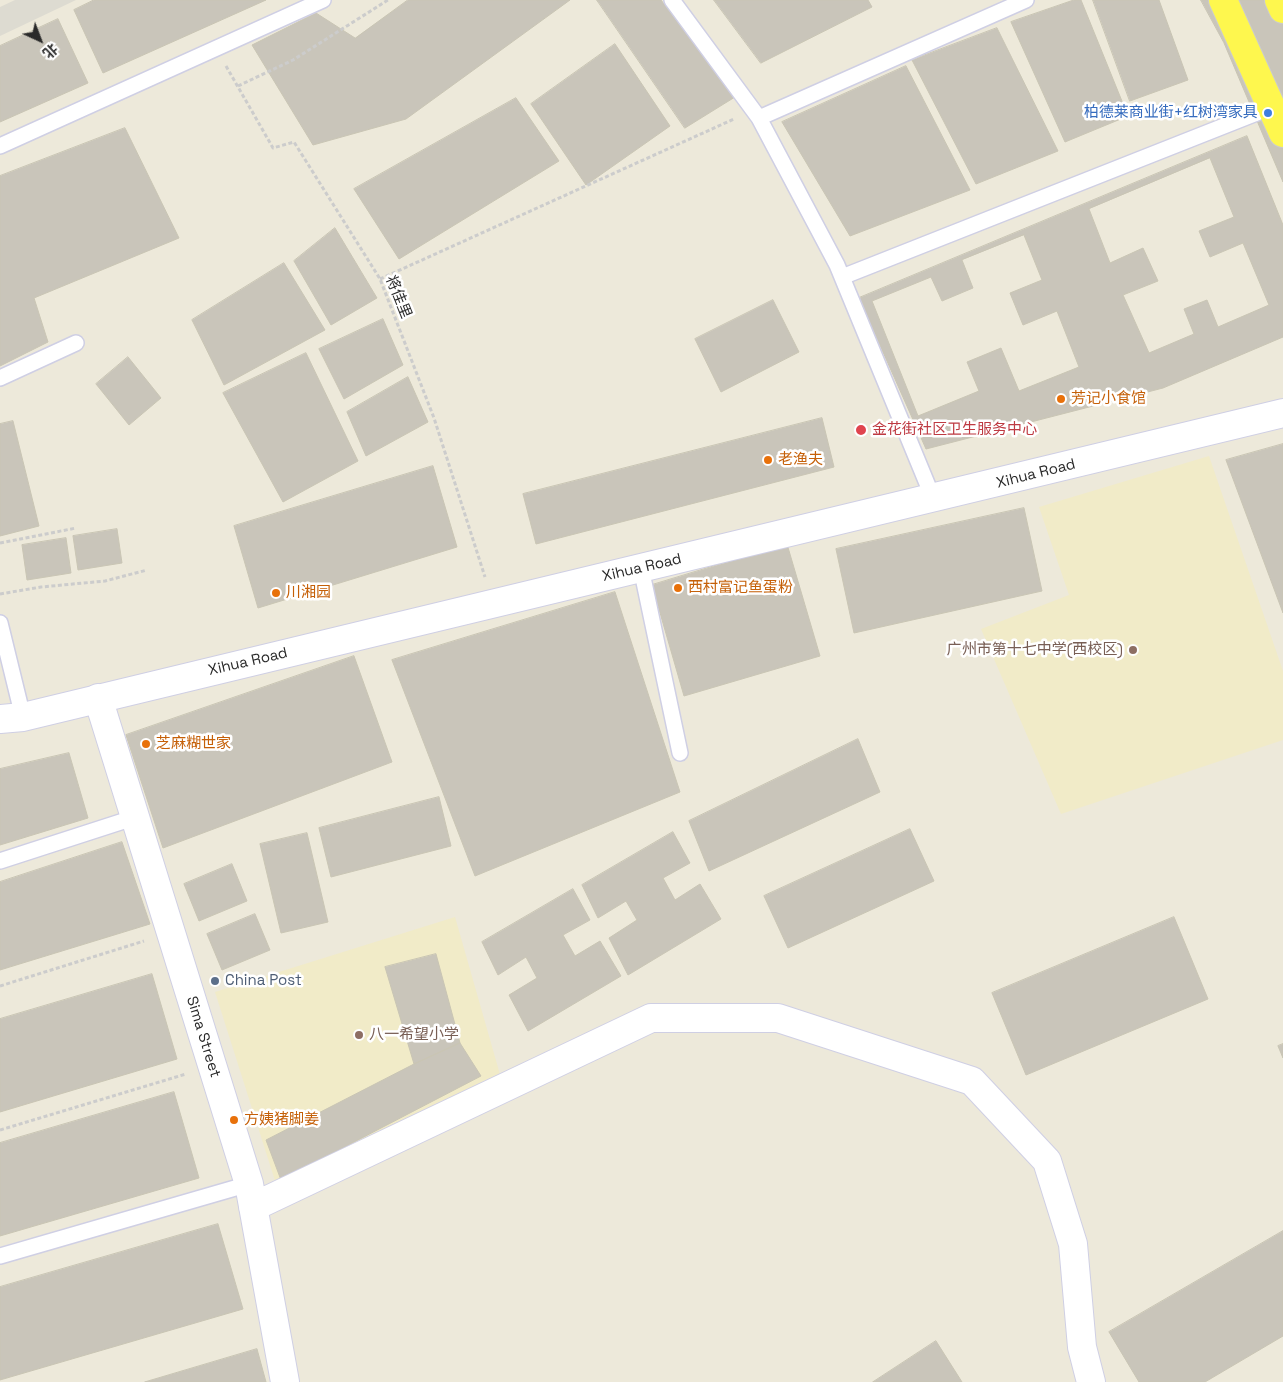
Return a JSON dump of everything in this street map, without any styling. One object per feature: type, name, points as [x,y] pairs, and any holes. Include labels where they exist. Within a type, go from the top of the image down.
[{"type":"main road","points":[[1223,0],[1283,133]]},
{"type":"main road","points":[[1279,0],[1283,9]]},
{"type":"street","name":"Xihua Road","points":[[11,718],[494,604],[1283,413]]},
{"type":"street","name":"Sima Street","points":[[98,698],[251,1196],[285,1382]]},
{"type":"street","points":[[251,1196],[651,1018],[778,1018],[972,1081],[1047,1161],[1074,1244],[1082,1347],[1091,1382]]},
{"type":"lane","points":[[672,0],[756,114],[842,277],[933,498]]},
{"type":"lane","points":[[756,114],[1026,0]]},
{"type":"lane","points":[[0,146],[317,4]]},
{"type":"lane","points":[[842,277],[1272,107]]},
{"type":"lane","points":[[0,378],[76,343]]},
{"type":"lane","points":[[641,568],[680,753]]},
{"type":"lane","points":[[0,623],[11,718]]},
{"type":"lane","points":[[0,861],[136,817]]},
{"type":"lane","points":[[0,1256],[251,1196]]},
{"type":"path","points":[[238,86],[293,60],[388,0]]},
{"type":"path","name":"将佳里","points":[[216,50],[273,148],[294,142],[380,279],[434,418],[494,604]]},
{"type":"path","points":[[380,279],[756,114]]},
{"type":"path","points":[[0,543],[76,528]]},
{"type":"path","points":[[0,594],[41,587],[105,581],[146,570]]},
{"type":"path","points":[[0,986],[171,933]]},
{"type":"path","points":[[0,1130],[212,1066]]},
{"type":"shaded area","points":[[15,0],[76,0],[0,36],[0,7]]},
{"type":"shaded area","name":"广州市第十七中学(西校区)","points":[[1209,456],[1283,671],[1283,740],[1061,814],[981,629],[1069,595],[1039,507]]},
{"type":"shaded area","name":"八一希望小学","points":[[455,917],[501,1078],[277,1187],[215,992]]},
{"type":"building","points":[[94,0],[266,0],[103,73],[74,10]]},
{"type":"building","points":[[408,0],[570,0],[406,119],[313,145],[252,45],[316,13],[355,38]]},
{"type":"building","points":[[597,0],[661,0],[735,97],[685,128]]},
{"type":"building","points":[[714,0],[868,0],[872,7],[761,63]]},
{"type":"building","points":[[1074,0],[1081,0],[1128,116],[1065,142],[1011,22]]},
{"type":"building","points":[[1093,0],[1159,0],[1188,80],[1130,101]]},
{"type":"building","name":"柏德莱商业街+红树湾家具","points":[[1201,0],[1283,0],[1283,182],[1224,43]]},
{"type":"building","points":[[58,19],[88,83],[0,122],[0,46]]},
{"type":"building","points":[[997,28],[1058,151],[976,184],[912,60]]},
{"type":"building","points":[[615,44],[670,126],[586,185],[531,104]]},
{"type":"building","points":[[906,66],[970,190],[850,236],[782,122]]},
{"type":"building","points":[[516,98],[559,161],[399,259],[354,189]]},
{"type":"building","points":[[125,128],[179,238],[34,298],[48,342],[0,366],[0,176]]},
{"type":"building","points":[[1247,136],[1283,225],[1283,337],[1163,388],[926,449],[859,298]]},
{"type":"building","points":[[1210,158],[1234,217],[1199,231],[1210,257],[1243,243],[1269,305],[1218,327],[1207,300],[1184,309],[1194,334],[1149,353],[1123,295],[1158,281],[1143,248],[1110,263],[1089,209]]},
{"type":"building","points":[[335,228],[377,298],[331,325],[294,261]]},
{"type":"building","points":[[1024,235],[1042,280],[1010,293],[1023,325],[1057,311],[1079,367],[1019,391],[1001,348],[967,362],[979,391],[918,416],[872,301],[931,277],[942,301],[973,288],[962,260]]},
{"type":"building","points":[[284,263],[325,330],[224,385],[192,320]]},
{"type":"building","points":[[773,300],[799,352],[721,392],[695,339]]},
{"type":"building","points":[[383,319],[403,365],[344,399],[319,349]]},
{"type":"building","points":[[306,353],[358,461],[283,502],[223,393]]},
{"type":"building","points":[[128,357],[161,398],[129,425],[96,384]]},
{"type":"building","points":[[408,377],[428,422],[366,456],[347,412]]},
{"type":"building","points":[[822,418],[834,467],[536,544],[523,494]]},
{"type":"building","points":[[13,421],[39,526],[0,536],[0,424]]},
{"type":"building","points":[[1283,444],[1283,613],[1226,460]]},
{"type":"building","points":[[433,466],[457,547],[258,608],[234,526]]},
{"type":"building","points":[[1024,508],[1042,591],[854,633],[836,549]]},
{"type":"building","points":[[117,529],[122,563],[78,570],[73,536]]},
{"type":"building","points":[[66,538],[71,573],[27,580],[22,545]]},
{"type":"building","points":[[787,544],[820,656],[684,696],[652,585]]},
{"type":"building","points":[[615,592],[680,792],[475,876],[392,660]]},
{"type":"building","points":[[354,656],[392,762],[163,848],[126,735]]},
{"type":"building","points":[[858,739],[880,792],[709,871],[689,821]]},
{"type":"building","points":[[69,753],[88,818],[0,845],[0,769]]},
{"type":"building","points":[[439,797],[451,846],[331,877],[319,828]]},
{"type":"building","points":[[910,829],[934,881],[788,948],[764,896]]},
{"type":"building","points":[[673,832],[690,863],[663,878],[675,900],[700,884],[721,919],[628,975],[609,938],[637,920],[626,901],[598,918],[582,885]]},
{"type":"building","points":[[307,833],[328,922],[281,933],[260,844]]},
{"type":"building","points":[[122,842],[150,924],[0,970],[0,882]]},
{"type":"building","points":[[232,864],[247,901],[199,921],[184,884]]},
{"type":"building","points":[[573,889],[590,920],[563,935],[575,956],[600,941],[621,976],[528,1031],[509,995],[537,978],[526,957],[498,975],[482,942]]},
{"type":"building","points":[[255,914],[270,950],[222,970],[207,934]]},
{"type":"building","points":[[1174,917],[1208,999],[1026,1075],[992,993]]},
{"type":"building","points":[[436,954],[460,1043],[414,1064],[385,967]]},
{"type":"building","points":[[152,974],[177,1059],[0,1112],[0,1019]]},
{"type":"building","points":[[460,1043],[481,1076],[281,1180],[266,1140],[414,1064]]},
{"type":"building","points":[[1283,1044],[1283,1058],[1278,1046]]},
{"type":"building","points":[[174,1092],[199,1178],[0,1236],[0,1143]]},
{"type":"building","points":[[218,1224],[243,1309],[0,1380],[0,1287]]},
{"type":"building","points":[[1283,1231],[1283,1336],[1205,1382],[1139,1382],[1109,1332]]},
{"type":"building","points":[[936,1341],[962,1382],[873,1382]]},
{"type":"building","points":[[257,1349],[266,1382],[145,1382]]},
{"type":"place","name":"柏德莱商业街+红树湾家具","points":[[1268,113]]},
{"type":"place","name":"芳记小食馆","points":[[1061,399]]},
{"type":"place","name":"金花街社区卫生服务中心","points":[[861,430]]},
{"type":"place","name":"老渔夫","points":[[768,460]]},
{"type":"place","name":"西村富记鱼蛋粉","points":[[678,588]]},
{"type":"place","name":"川湘园","points":[[276,593]]},
{"type":"place","name":"广州市第十七中学(西校区)","points":[[1133,650]]},
{"type":"place","name":"芝麻糊世家","points":[[146,744]]},
{"type":"place","name":"China Post","points":[[215,981]]},
{"type":"place","name":"八一希望小学","points":[[359,1035]]},
{"type":"place","name":"方姨猪脚姜","points":[[234,1120]]}]
